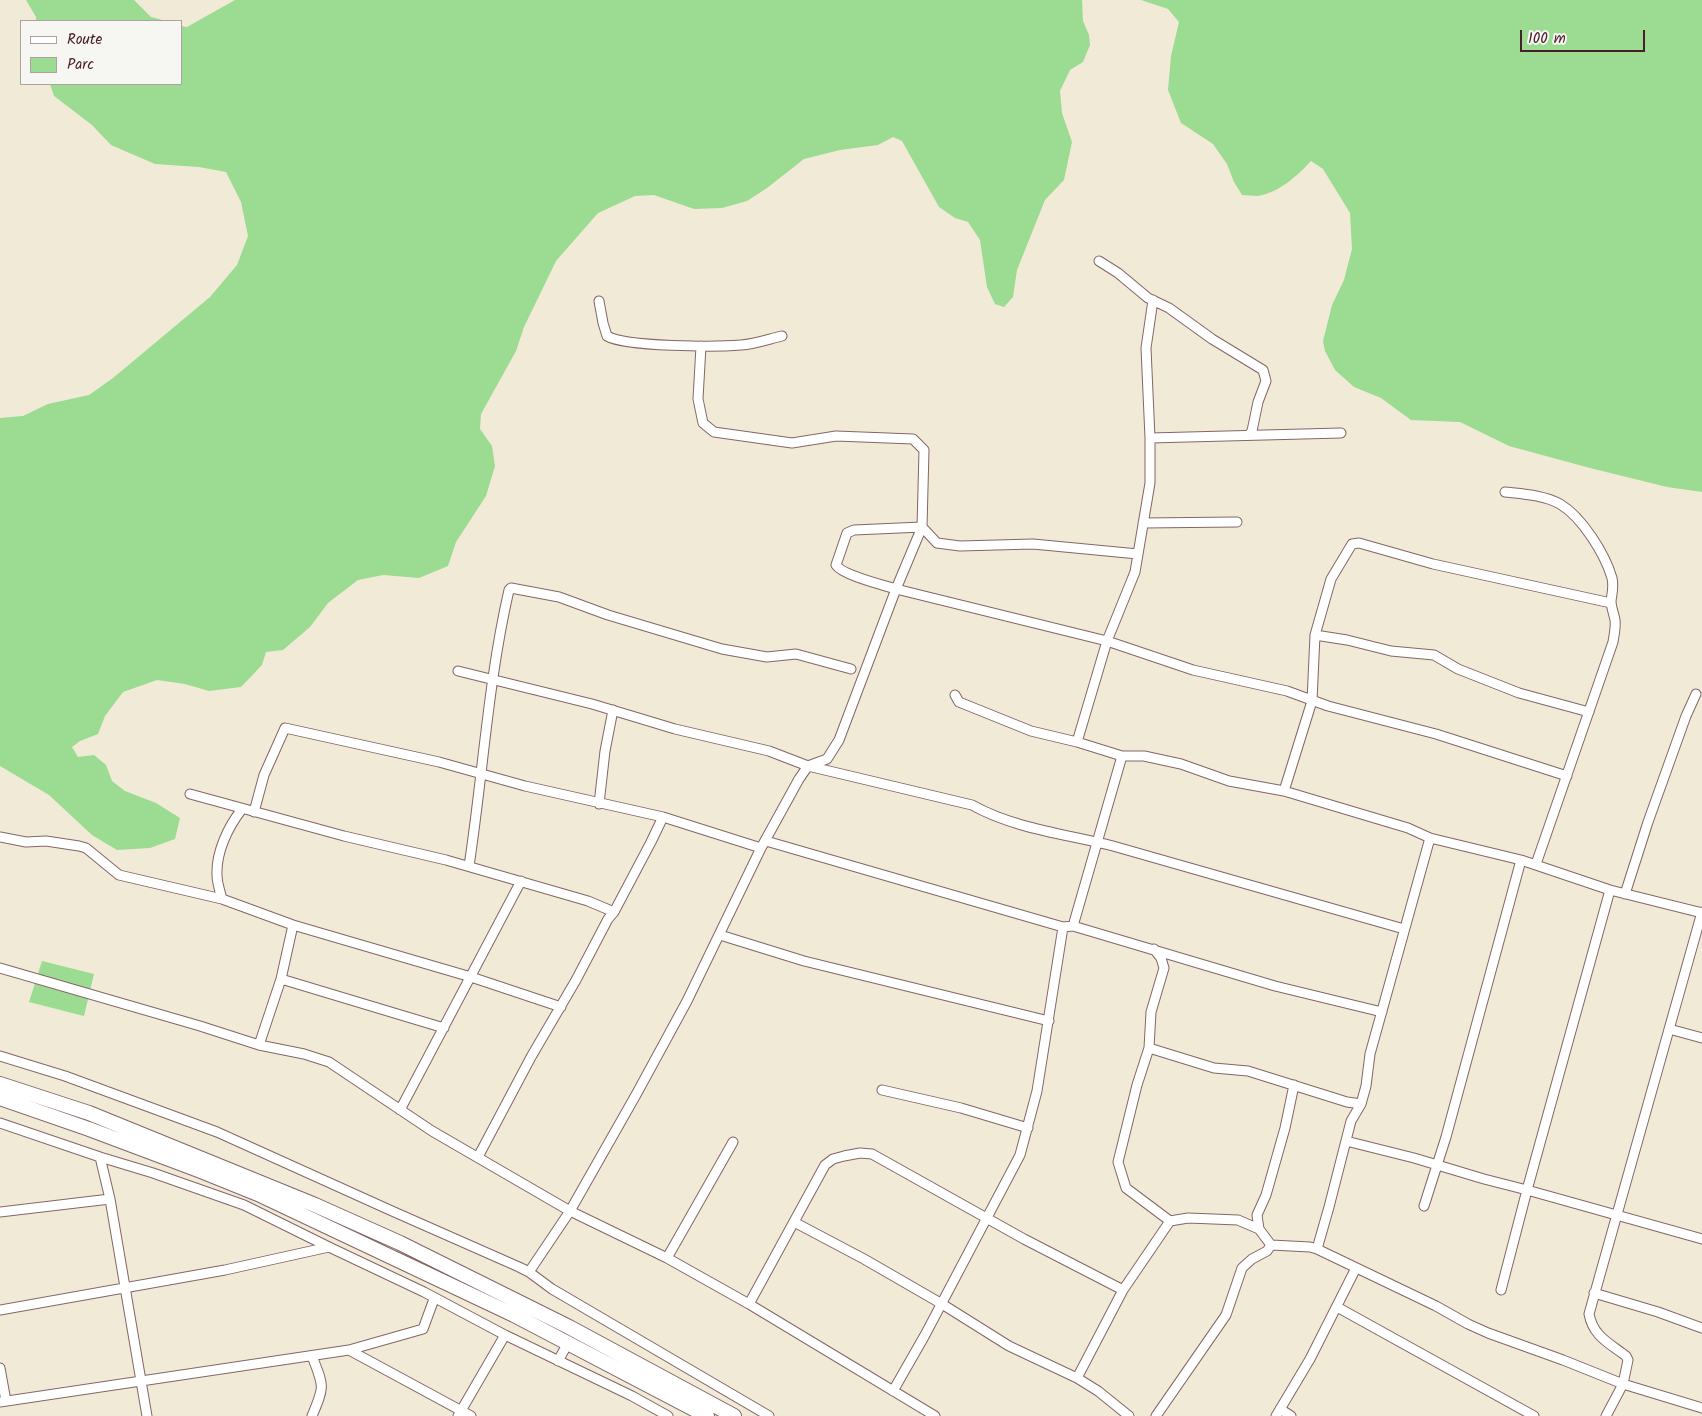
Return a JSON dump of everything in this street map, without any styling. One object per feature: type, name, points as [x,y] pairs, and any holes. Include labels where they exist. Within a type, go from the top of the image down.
[{"type":"main road","points":[[0,1084],[89,1113],[315,1205],[400,1243],[561,1322],[734,1416]]},
{"type":"main road","points":[[0,1098],[145,1150],[258,1194],[514,1315],[707,1416]]},
{"type":"street","points":[[1099,261],[1153,300],[1169,308],[1212,339],[1263,370],[1266,381],[1249,436]]},
{"type":"street","points":[[1077,742],[1107,641],[1135,572],[1150,483],[1146,348],[1153,300]]},
{"type":"street","points":[[599,301],[603,323],[609,337],[631,342],[701,346],[742,345],[782,336]]},
{"type":"street","points":[[529,1272],[570,1211],[651,1067],[799,779],[808,766],[827,759],[839,740],[896,589],[922,527],[924,450],[913,439],[836,436],[792,444],[714,432],[703,423],[698,399],[701,346]]},
{"type":"street","points":[[1150,438],[1341,433]]},
{"type":"street","points":[[1505,492],[1538,496],[1562,505],[1588,532],[1601,552],[1611,577],[1613,588],[1611,603],[1616,622],[1613,642],[1536,864]]},
{"type":"street","points":[[1143,523],[1237,522]]},
{"type":"street","points":[[922,527],[936,543],[976,547],[1033,544],[1138,554]]},
{"type":"street","points":[[922,527],[849,531],[836,563],[837,567],[861,578],[896,589],[1107,641],[1193,670],[1287,691],[1312,701],[1436,734],[1567,776]]},
{"type":"street","points":[[1284,790],[1312,701],[1316,635],[1331,579],[1352,544],[1359,543],[1433,564],[1611,603]]},
{"type":"street","points":[[470,866],[493,679],[509,590],[514,588],[559,597],[608,615],[722,649],[761,656],[796,654],[851,669]]},
{"type":"street","points":[[1316,635],[1391,651],[1434,655],[1458,669],[1486,680],[1519,692],[1589,712]]},
{"type":"street","points":[[458,671],[613,710],[675,729],[769,751],[808,766],[972,805],[989,814],[1045,831],[1097,842],[1404,929]]},
{"type":"street","points":[[1625,894],[1648,822],[1686,716],[1696,694]]},
{"type":"street","points":[[955,695],[959,702],[1031,731],[1077,742],[1122,756],[1144,756],[1182,764],[1229,781],[1284,790],[1408,828],[1430,838],[1536,864],[1610,890],[1702,913],[1589,1314],[1594,1332],[1626,1356],[1628,1360],[1623,1384],[1606,1416]]},
{"type":"street","points":[[599,804],[605,750],[613,710]]},
{"type":"street","points":[[254,812],[264,775],[285,728],[393,751],[482,773],[525,786],[663,817],[1063,927],[1073,926],[1275,986],[1382,1012]]},
{"type":"street","points":[[1073,926],[1122,756]]},
{"type":"street","points":[[190,794],[344,836],[470,866],[588,901],[614,912]]},
{"type":"street","points":[[222,899],[217,878],[217,867],[226,834],[242,809]]},
{"type":"street","points":[[478,1157],[608,919],[614,912],[663,817]]},
{"type":"street","points":[[0,837],[26,842],[46,841],[86,848],[119,875],[222,899],[293,925],[471,976],[561,1007]]},
{"type":"street","points":[[1317,1249],[1350,1121],[1361,1104],[1366,1086],[1370,1054],[1430,838]]},
{"type":"street","points":[[1424,1206],[1438,1165],[1521,860]]},
{"type":"street","points":[[400,1110],[521,881]]},
{"type":"street","points":[[1501,1290],[1610,890]]},
{"type":"street","points":[[259,1045],[281,978],[293,925]]},
{"type":"street","points":[[893,1391],[1016,1166],[1037,1091],[1063,927]]},
{"type":"street","points":[[720,935],[804,961],[1049,1021]]},
{"type":"street","points":[[1154,949],[1161,958],[1164,968],[1151,1012],[1149,1048],[1137,1085],[1118,1162],[1126,1188],[1170,1221]]},
{"type":"street","points":[[0,968],[191,1023],[259,1045],[304,1054],[329,1062],[432,1131],[570,1211],[667,1258],[749,1304],[935,1416]]},
{"type":"street","points":[[281,978],[444,1028]]},
{"type":"street","points":[[1669,1028],[1702,1038]]},
{"type":"street","points":[[1149,1048],[1214,1068],[1248,1071],[1294,1086],[1361,1104]]},
{"type":"street","points":[[0,1056],[65,1076],[217,1132],[529,1272],[552,1289],[769,1416]]},
{"type":"street","points":[[1271,1245],[1259,1229],[1257,1215],[1266,1194],[1285,1128],[1294,1086]]},
{"type":"street","points":[[882,1090],[961,1108],[1028,1128]]},
{"type":"street","points":[[0,1123],[244,1205],[329,1248],[424,1292],[434,1299],[632,1396],[668,1416]]},
{"type":"street","points":[[1346,1141],[1702,1239]]},
{"type":"street","points":[[667,1258],[733,1142]]},
{"type":"street","points":[[749,1304],[825,1165],[838,1157],[860,1153],[868,1153],[877,1157],[941,1194],[1123,1290]]},
{"type":"street","points":[[100,1157],[110,1198],[147,1416]]},
{"type":"street","points":[[0,1212],[110,1198]]},
{"type":"street","points":[[1077,1378],[1123,1290],[1170,1221],[1188,1218],[1238,1220],[1259,1229]]},
{"type":"street","points":[[794,1222],[864,1259],[942,1304],[1008,1346],[1077,1378],[1098,1391],[1129,1416]]},
{"type":"street","points":[[1271,1245],[1317,1249],[1488,1333],[1623,1384],[1702,1408]]},
{"type":"street","points":[[1156,1416],[1226,1315],[1242,1268],[1252,1259],[1268,1252],[1271,1245]]},
{"type":"street","points":[[0,1310],[225,1270],[329,1248]]},
{"type":"street","points":[[1291,1416],[1278,1413],[1310,1359],[1356,1268]]},
{"type":"street","points":[[1594,1293],[1658,1312],[1702,1328]]},
{"type":"street","points":[[0,1368],[3,1402],[312,1356],[349,1350],[422,1329],[434,1299]]},
{"type":"street","points":[[1336,1307],[1534,1416]]},
{"type":"street","points":[[460,1413],[505,1335]]},
{"type":"street","points":[[558,1361],[568,1343]]},
{"type":"street","points":[[349,1350],[460,1413],[471,1416]]},
{"type":"street","points":[[312,1356],[322,1385],[321,1395],[312,1416]]},
{"type":"green space","points":[[26,0],[134,0],[151,17],[162,20],[36,20]]},
{"type":"green space","points":[[235,0],[1082,0],[1083,21],[1089,35],[1090,45],[1083,62],[1070,70],[1060,91],[1062,113],[1072,142],[1064,180],[1045,200],[1017,270],[1013,297],[1004,307],[995,304],[987,287],[980,240],[968,222],[955,218],[939,207],[902,141],[893,137],[878,145],[840,150],[804,159],[747,201],[722,208],[694,209],[654,195],[635,196],[598,213],[556,261],[524,327],[516,351],[481,414],[480,429],[492,446],[495,466],[486,496],[456,542],[448,566],[419,578],[383,575],[358,580],[328,603],[310,627],[283,650],[266,652],[262,665],[241,687],[209,691],[185,684],[157,680],[123,692],[105,716],[98,734],[80,741],[72,747],[78,757],[94,755],[106,765],[112,781],[125,791],[156,803],[180,818],[175,839],[150,848],[117,850],[92,835],[49,795],[0,766],[0,418],[23,416],[48,404],[89,395],[113,378],[210,297],[237,265],[248,236],[241,202],[226,172],[199,167],[155,164],[111,145],[92,125],[54,96],[50,85],[182,85],[182,26],[187,27]]},
{"type":"green space","points":[[1141,0],[1702,0],[1702,492],[1667,487],[1509,446],[1460,422],[1411,420],[1381,398],[1354,387],[1335,370],[1325,351],[1323,341],[1332,305],[1344,280],[1352,249],[1350,213],[1323,169],[1311,161],[1294,178],[1274,191],[1258,196],[1242,195],[1234,182],[1227,164],[1213,144],[1181,123],[1168,90],[1171,56],[1179,22],[1168,9]]},
{"type":"green space","points":[[42,961],[94,974],[84,1016],[29,1002]]}]
